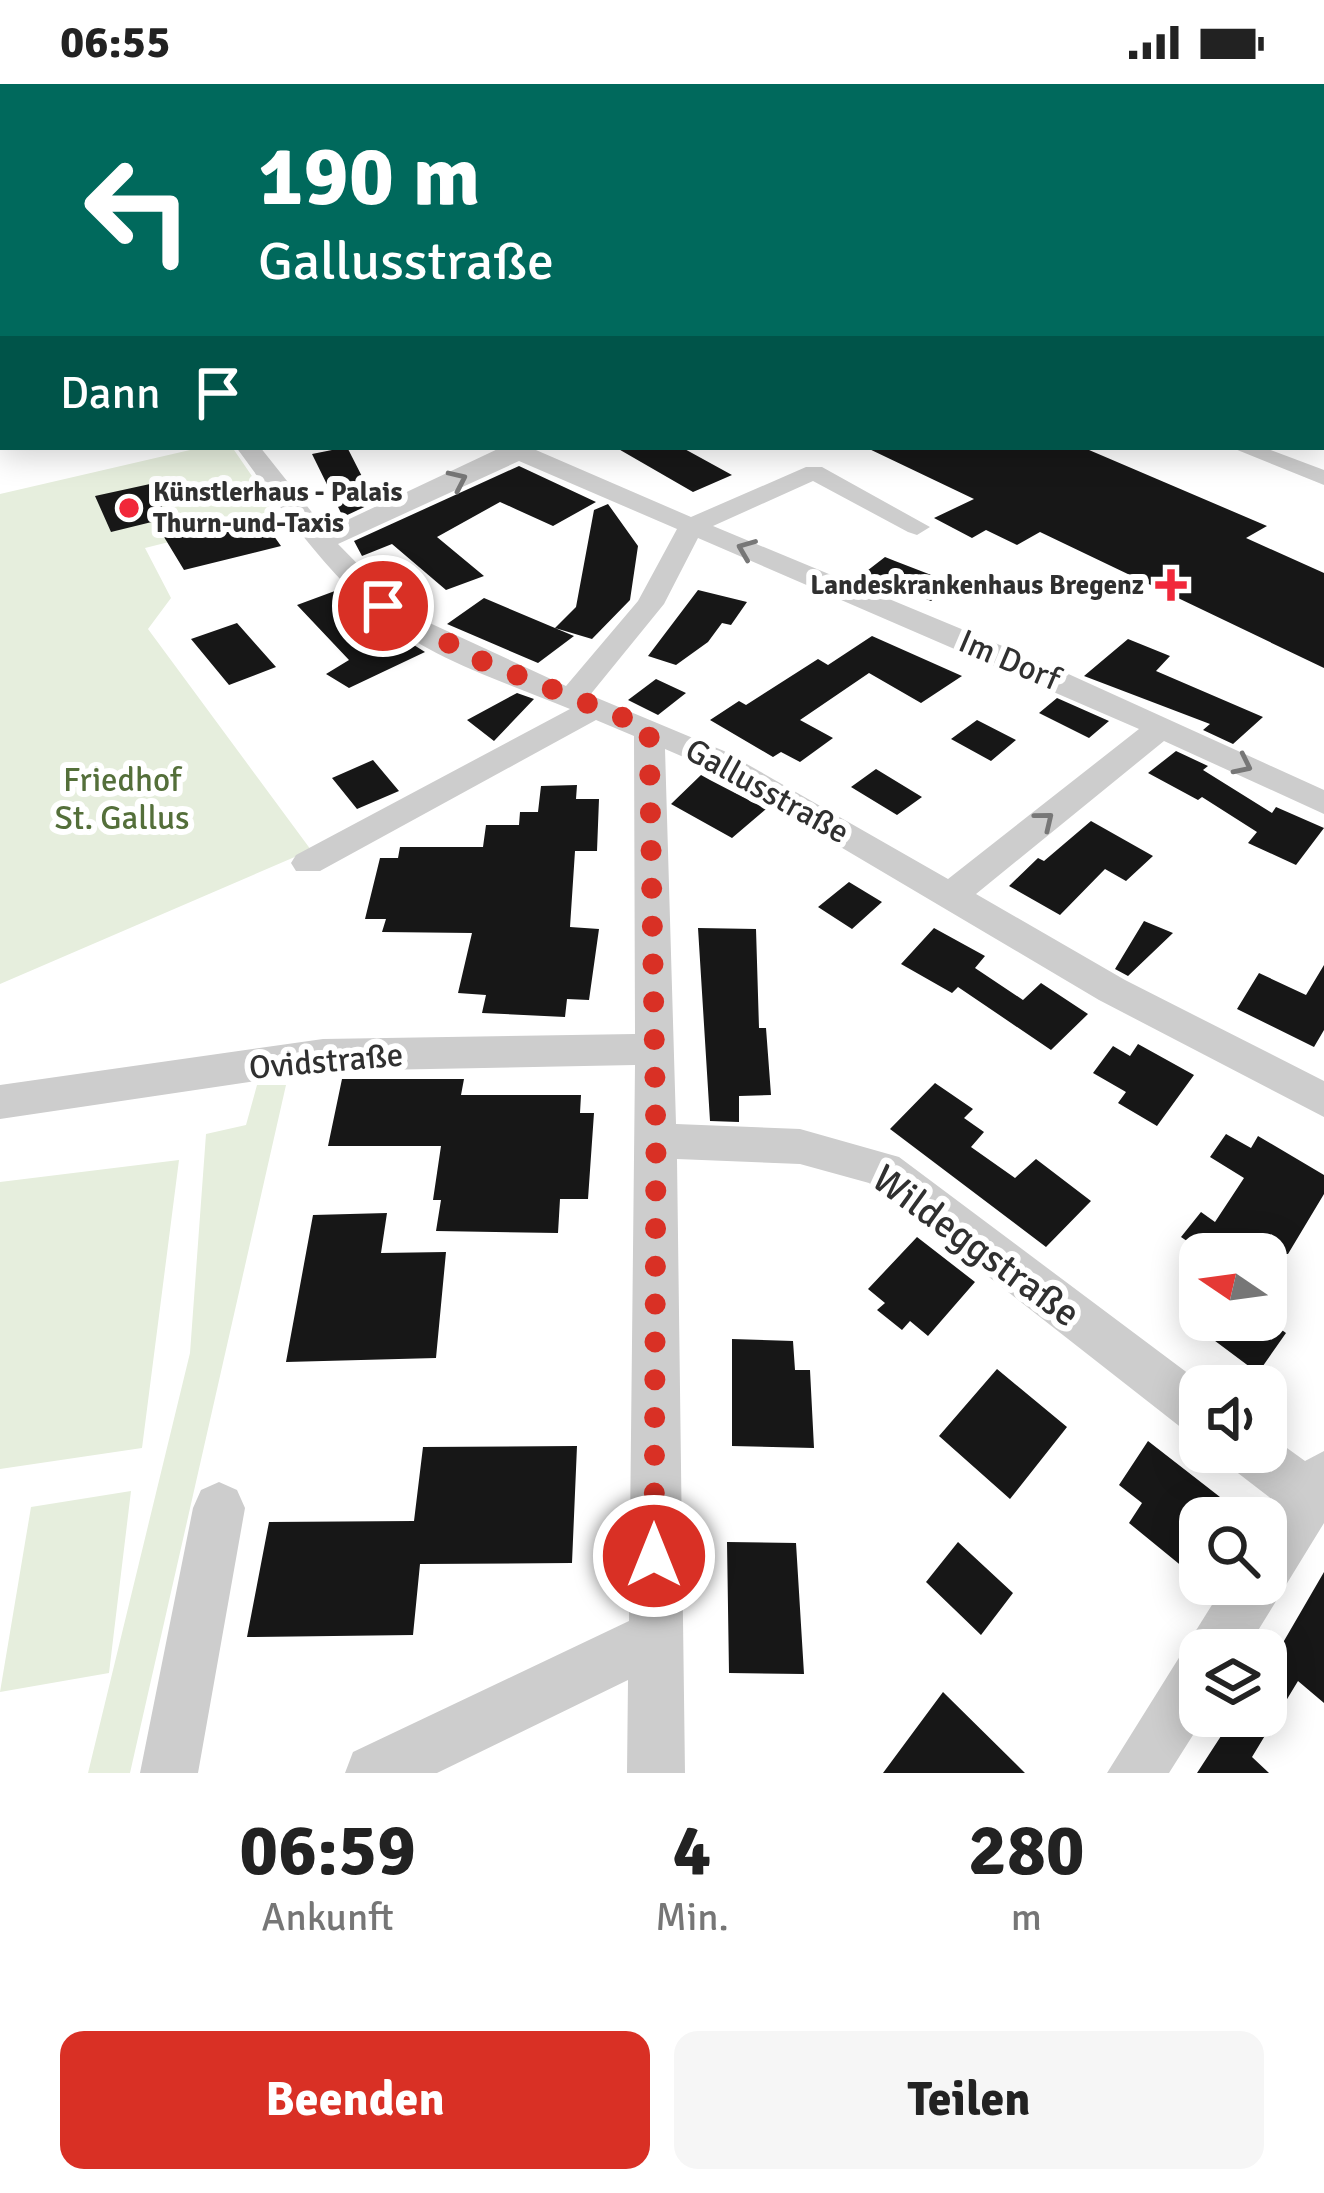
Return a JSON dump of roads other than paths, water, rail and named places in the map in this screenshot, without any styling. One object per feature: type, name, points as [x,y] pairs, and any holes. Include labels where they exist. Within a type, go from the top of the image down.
[{"type":"street","name":"Gallusstraße","points":[[250,450],[322,542],[383,606],[411,625],[649,728],[954,893],[1112,990],[1324,1100]]},
{"type":"street","points":[[322,542],[514,450]]},
{"type":"street","name":"Im Dorf","points":[[518,450],[1163,726],[1324,803]]},
{"type":"street","points":[[1250,450],[1324,478]]},
{"type":"street","points":[[308,863],[585,703],[650,604],[692,526],[814,472],[916,527]]},
{"type":"street","points":[[954,893],[1163,726]]},
{"type":"street","points":[[649,728],[648,895],[656,1142],[656,1773]]},
{"type":"street","name":"Ovidstraße","points":[[0,1102],[323,1055],[655,1049]]},
{"type":"street","name":"Wildeggstraße","points":[[656,1142],[738,1140],[834,1149],[884,1170],[1179,1396]]},
{"type":"street","points":[[1287,1470],[1317,1486],[1287,1534]]},
{"type":"street","points":[[169,1773],[219,1508]]},
{"type":"street","points":[[374,1773],[654,1638]]},
{"type":"street","points":[[1136,1773],[1179,1705]]},
{"type":"place","name":"Künstlerhaus - Palais Thurn-und-Taxis","points":[[129,508]]},
{"type":"place","name":"Landeskrankenhaus Bregenz","points":[[1171,585]]},
{"type":"park label","name":"Friedhof St. Gallus","points":[[122,798]]}]
